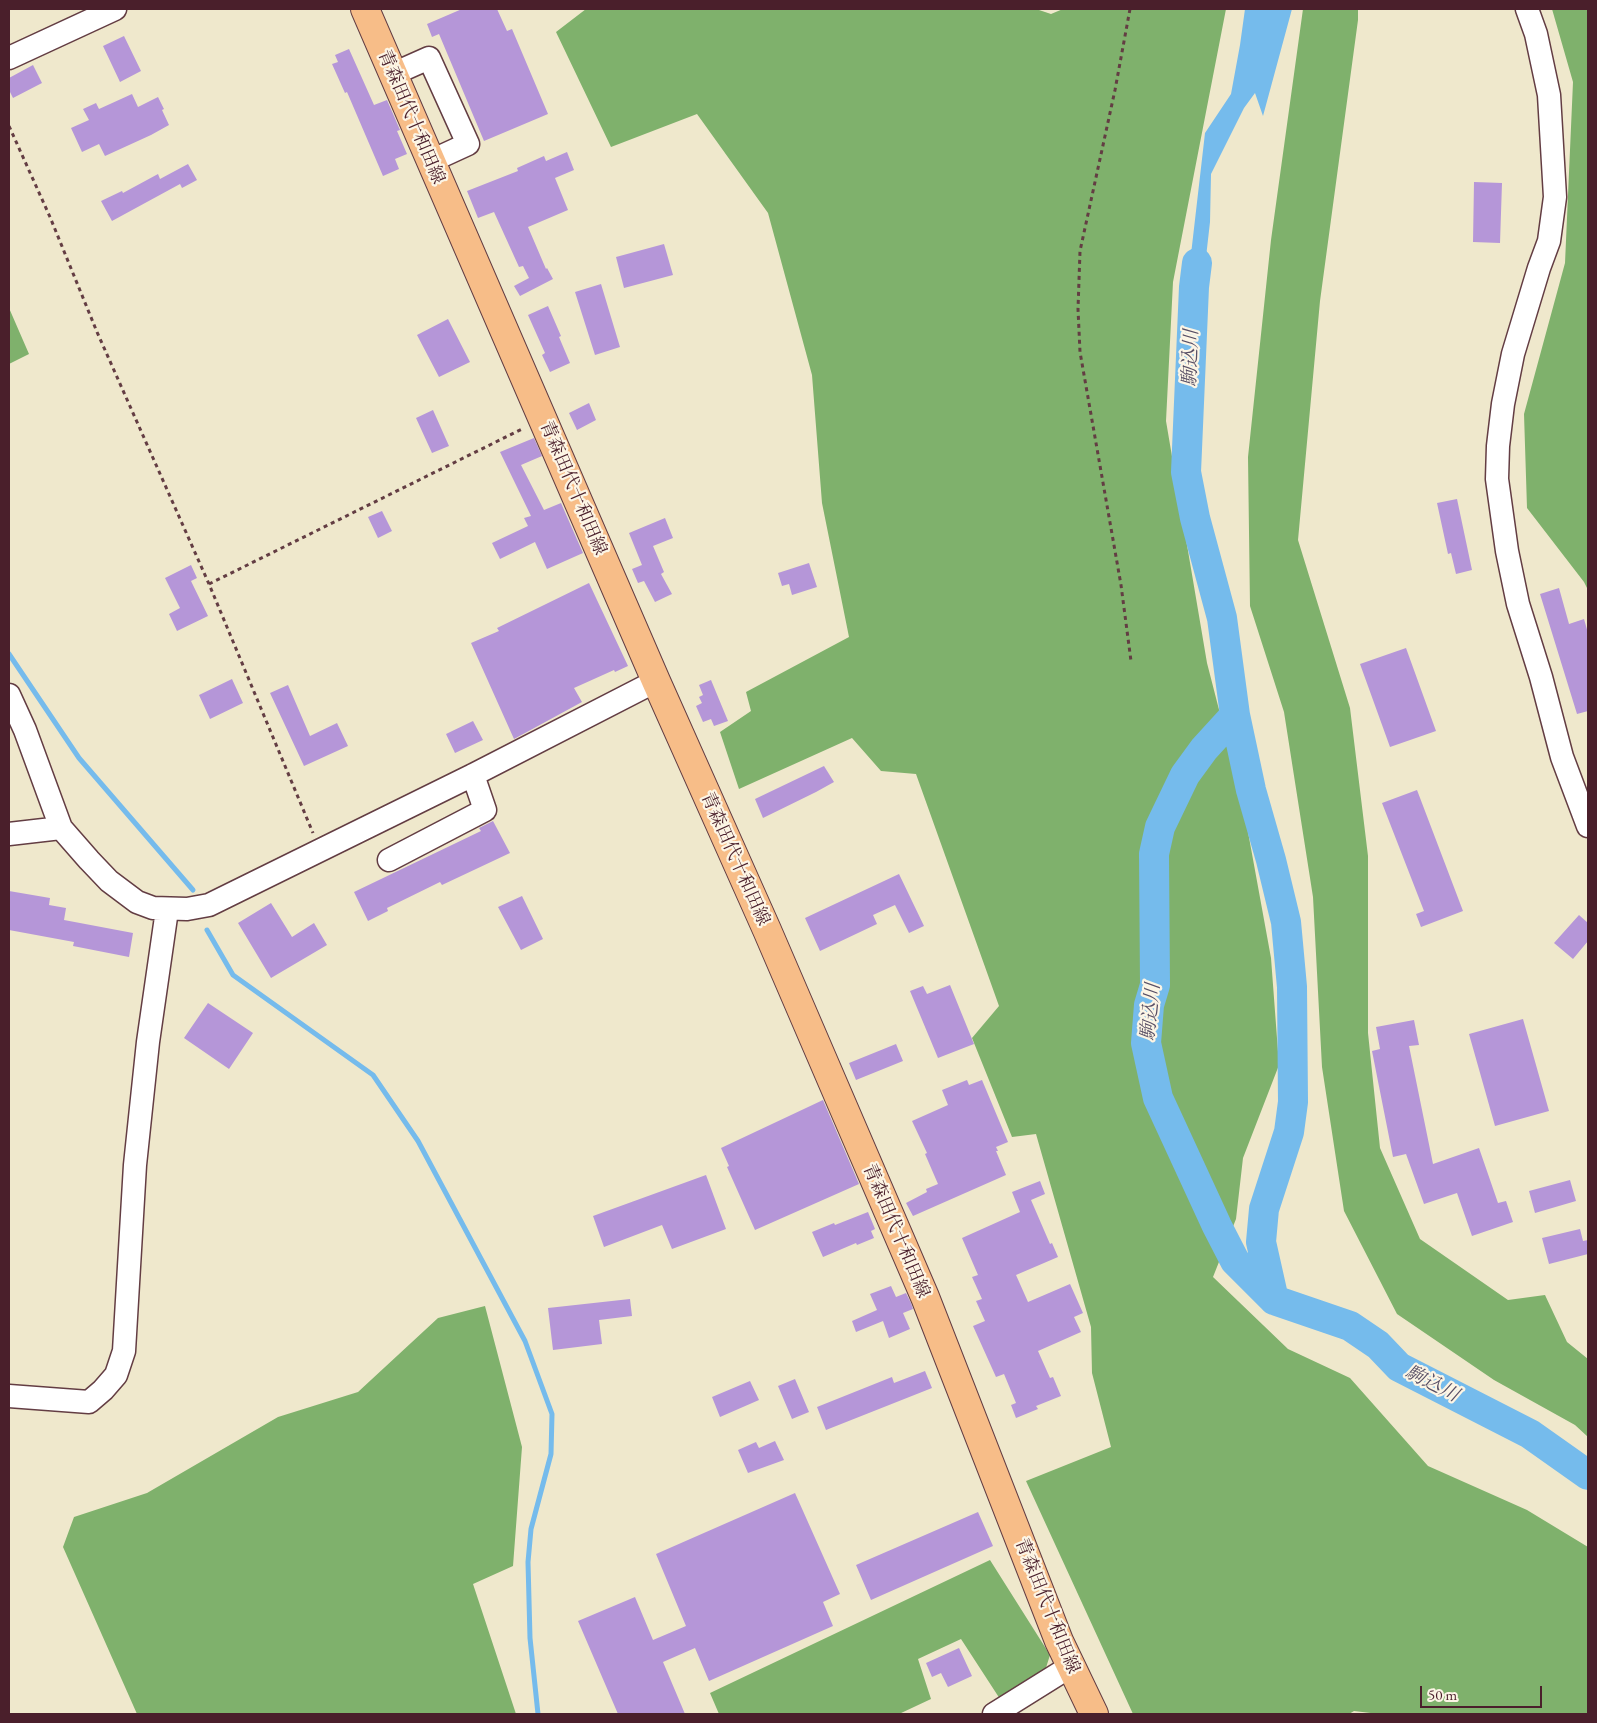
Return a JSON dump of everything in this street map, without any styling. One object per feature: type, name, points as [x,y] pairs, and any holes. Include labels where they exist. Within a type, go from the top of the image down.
[{"type":"main road","name":"青森田代十和田線","points":[[365,9],[925,1297],[1059,1641],[1094,1714]]},
{"type":"street","points":[[9,58],[115,9]]},
{"type":"street","points":[[1527,9],[1536,34],[1549,95],[1556,196],[1549,241],[1513,354],[1503,404],[1498,446],[1497,479],[1507,550],[1518,604],[1541,677],[1562,757],[1588,826]]},
{"type":"street","points":[[393,74],[429,58],[468,144],[431,161]]},
{"type":"street","points":[[9,695],[25,730],[61,828],[110,881],[137,902],[153,908],[168,910],[209,905],[656,681]]},
{"type":"street","points":[[388,860],[485,810],[473,774]]},
{"type":"street","points":[[9,834],[61,828]]},
{"type":"street","points":[[9,1396],[89,1402],[116,1375],[124,1351],[134,1165],[148,1042],[168,910]]},
{"type":"street","points":[[994,1714],[1071,1666]]},
{"type":"path","points":[[1130,9],[1116,90],[1080,251],[1078,308],[1080,352],[1122,585],[1131,661]]},
{"type":"path","points":[[9,126],[209,584],[320,850]]},
{"type":"path","points":[[209,584],[543,419]]},
{"type":"green space","points":[[586,9],[1036,9],[1051,14],[1063,9],[1226,9],[1173,282],[1166,421],[1207,663],[1242,799],[1271,958],[1279,1065],[1243,1158],[1236,1219],[1213,1277],[1288,1349],[1350,1378],[1428,1466],[1527,1510],[1588,1547],[1588,1714],[1379,1714],[1354,1711],[1349,1714],[1133,1714],[1026,1481],[1111,1447],[1092,1373],[1091,1327],[1036,1134],[1012,1137],[972,1038],[999,1006],[916,774],[881,771],[852,738],[739,789],[720,732],[751,711],[746,692],[849,637],[822,503],[812,375],[768,213],[697,114],[611,147],[556,32]]},
{"type":"green space","points":[[1303,9],[1358,9],[1320,301],[1298,540],[1350,708],[1368,856],[1368,1033],[1380,1148],[1420,1239],[1508,1300],[1545,1295],[1567,1342],[1588,1359],[1588,1437],[1575,1425],[1494,1380],[1397,1314],[1344,1211],[1322,1067],[1313,897],[1284,712],[1250,606],[1248,457],[1271,240]]},
{"type":"green space","points":[[1552,9],[1588,9],[1588,590],[1584,582],[1527,508],[1524,414],[1565,263],[1573,82]]},
{"type":"green space","points":[[9,308],[29,354],[9,364]]},
{"type":"green space","points":[[485,1306],[522,1447],[513,1566],[473,1584],[516,1714],[137,1714],[63,1547],[74,1517],[147,1493],[278,1417],[358,1392],[438,1318]]},
{"type":"green space","points":[[990,1560],[1050,1655],[1044,1674],[1000,1699],[961,1639],[918,1659],[931,1699],[899,1714],[719,1714],[710,1693]]},
{"type":"water","points":[[1245,9],[1292,9],[1263,116],[1255,93],[1244,108],[1211,174],[1210,222],[1205,266],[1187,324],[1190,263],[1205,133],[1231,94]]},
{"type":"building","points":[[462,9],[497,9],[507,31],[512,29],[548,114],[484,141],[439,34],[432,37],[427,24]]},
{"type":"building","points":[[124,36],[141,71],[120,82],[103,46]]},
{"type":"building","points":[[349,49],[374,105],[387,100],[400,130],[397,131],[407,154],[395,159],[399,169],[383,176],[347,92],[345,93],[332,64],[338,62],[335,55]]},
{"type":"building","points":[[33,65],[42,83],[13,98],[9,90],[9,78]]},
{"type":"building","points":[[132,94],[138,107],[158,97],[169,125],[105,156],[99,144],[82,152],[71,128],[89,120],[83,109],[96,103],[99,109]]},
{"type":"building","points":[[567,152],[574,170],[555,178],[568,210],[528,227],[546,269],[553,279],[520,296],[514,286],[529,278],[523,266],[519,267],[494,212],[478,218],[467,191],[518,171],[517,168],[544,156],[546,161]]},
{"type":"building","points":[[188,164],[197,180],[182,188],[180,184],[112,221],[101,201],[122,191],[123,193],[158,174],[160,179]]},
{"type":"building","points":[[1474,182],[1502,183],[1500,243],[1473,242]]},
{"type":"building","points":[[664,244],[673,275],[624,288],[616,257]]},
{"type":"building","points":[[601,284],[620,347],[595,355],[575,292]]},
{"type":"building","points":[[548,306],[570,363],[550,372],[542,355],[545,353],[528,315]]},
{"type":"building","points":[[448,319],[470,362],[439,377],[417,335]]},
{"type":"building","points":[[589,403],[596,420],[577,430],[569,413]]},
{"type":"building","points":[[433,410],[449,446],[432,453],[416,418]]},
{"type":"building","points":[[534,438],[542,456],[521,465],[544,510],[561,503],[583,553],[547,569],[535,542],[500,559],[492,543],[528,526],[524,518],[531,516],[500,452]]},
{"type":"building","points":[[1457,499],[1472,570],[1456,574],[1451,553],[1448,554],[1437,503]]},
{"type":"building","points":[[382,511],[392,531],[378,538],[368,517]]},
{"type":"building","points":[[665,518],[673,538],[653,546],[664,572],[661,574],[672,594],[655,602],[644,581],[638,583],[632,569],[642,565],[629,533]]},
{"type":"building","points":[[809,563],[817,587],[792,595],[789,584],[782,586],[778,573]]},
{"type":"building","points":[[191,565],[197,578],[191,581],[208,616],[177,631],[169,614],[180,608],[165,578]]},
{"type":"building","points":[[589,583],[628,666],[615,672],[614,670],[574,688],[582,702],[514,739],[471,643],[499,631],[497,628]]},
{"type":"building","points":[[1559,588],[1569,624],[1584,619],[1588,633],[1588,711],[1577,714],[1540,594]]},
{"type":"building","points":[[1406,648],[1436,731],[1390,747],[1360,664]]},
{"type":"building","points":[[232,679],[243,703],[210,719],[199,695]]},
{"type":"building","points":[[711,680],[728,721],[714,726],[711,719],[703,722],[696,706],[702,703],[699,697],[703,695],[699,685]]},
{"type":"building","points":[[288,685],[310,736],[337,723],[348,746],[304,766],[270,693]]},
{"type":"building","points":[[473,721],[483,740],[455,753],[446,734]]},
{"type":"building","points":[[824,766],[834,782],[763,818],[755,799]]},
{"type":"building","points":[[1417,790],[1463,911],[1421,927],[1416,914],[1424,911],[1382,803]]},
{"type":"building","points":[[493,821],[510,853],[442,885],[440,882],[387,908],[388,911],[368,921],[354,892],[481,831],[479,828]]},
{"type":"building","points":[[899,874],[924,926],[909,933],[895,905],[873,915],[877,924],[820,951],[805,918]]},
{"type":"building","points":[[9,891],[50,898],[49,905],[66,908],[64,920],[133,933],[129,957],[73,946],[74,942],[9,930]]},
{"type":"building","points":[[522,896],[543,939],[521,950],[498,907]]},
{"type":"building","points":[[271,903],[292,937],[314,923],[327,945],[271,978],[238,923]]},
{"type":"building","points":[[1579,915],[1588,923],[1588,941],[1573,959],[1554,943]]},
{"type":"building","points":[[950,985],[974,1044],[938,1058],[910,991],[923,986],[927,994]]},
{"type":"building","points":[[208,1003],[253,1033],[229,1069],[184,1038]]},
{"type":"building","points":[[1523,1019],[1549,1111],[1495,1126],[1469,1034]]},
{"type":"building","points":[[1414,1020],[1419,1045],[1409,1046],[1433,1164],[1479,1148],[1498,1203],[1506,1201],[1513,1222],[1472,1236],[1457,1193],[1424,1204],[1406,1154],[1393,1157],[1372,1051],[1380,1049],[1376,1027]]},
{"type":"building","points":[[896,1044],[903,1061],[856,1080],[849,1063]]},
{"type":"building","points":[[967,1080],[969,1085],[982,1080],[1008,1142],[996,1147],[1006,1175],[913,1216],[906,1203],[927,1192],[926,1189],[938,1184],[925,1154],[927,1153],[912,1121],[948,1105],[942,1090]]},
{"type":"building","points":[[823,1100],[859,1184],[755,1230],[727,1167],[729,1166],[721,1148]]},
{"type":"building","points":[[706,1175],[726,1229],[672,1249],[662,1225],[604,1247],[593,1216]]},
{"type":"building","points":[[1570,1180],[1576,1201],[1535,1213],[1529,1191]]},
{"type":"building","points":[[1040,1181],[1045,1194],[1031,1200],[1050,1244],[1052,1243],[1058,1257],[1016,1275],[1028,1302],[1070,1284],[1083,1313],[1074,1317],[1081,1332],[1038,1351],[1050,1378],[1053,1377],[1061,1396],[1036,1406],[1038,1409],[1016,1418],[1011,1405],[1016,1403],[1004,1374],[996,1377],[973,1326],[985,1321],[976,1301],[982,1299],[972,1277],[978,1275],[962,1238],[1020,1212],[1012,1192]]},
{"type":"building","points":[[868,1212],[875,1229],[871,1231],[874,1238],[857,1245],[856,1243],[823,1257],[812,1232]]},
{"type":"building","points":[[1580,1229],[1583,1241],[1588,1240],[1588,1254],[1549,1264],[1542,1238]]},
{"type":"building","points":[[891,1286],[896,1297],[906,1293],[911,1303],[913,1309],[903,1313],[910,1329],[889,1338],[883,1321],[856,1332],[852,1321],[877,1310],[870,1294]]},
{"type":"building","points":[[630,1299],[632,1316],[599,1320],[602,1344],[553,1350],[548,1308]]},
{"type":"building","points":[[925,1371],[932,1388],[826,1430],[817,1407],[892,1377],[894,1383]]},
{"type":"building","points":[[795,1379],[809,1412],[792,1419],[778,1386]]},
{"type":"building","points":[[750,1381],[759,1400],[720,1417],[712,1397]]},
{"type":"building","points":[[775,1441],[784,1460],[748,1473],[738,1450],[756,1442],[759,1448]]},
{"type":"building","points":[[795,1493],[840,1594],[823,1602],[833,1626],[709,1681],[695,1648],[663,1662],[685,1714],[618,1714],[578,1621],[635,1597],[653,1640],[686,1626],[656,1554]]},
{"type":"building","points":[[978,1512],[993,1546],[871,1600],[856,1565]]},
{"type":"building","points":[[959,1648],[972,1676],[948,1687],[941,1673],[932,1677],[926,1663]]},
{"type":"waterway","name":"駒込川","points":[[1197,263],[1194,287],[1186,472],[1195,518],[1222,618],[1235,715],[1251,790],[1286,922],[1292,987],[1293,1102],[1289,1132],[1264,1209],[1261,1242],[1274,1300]]},
{"type":"waterway","points":[[9,654],[79,758],[193,890]]},
{"type":"waterway","name":"駒込川","points":[[1235,715],[1204,749],[1185,775],[1160,827],[1154,854],[1155,985],[1149,1005],[1146,1043],[1158,1098],[1217,1226],[1235,1261],[1274,1300],[1350,1326],[1378,1345],[1399,1367],[1530,1434],[1588,1475]]},
{"type":"waterway","points":[[207,930],[233,975],[373,1075],[418,1141],[525,1341],[552,1414],[551,1454],[531,1529],[528,1562],[530,1638],[538,1714]]}]
